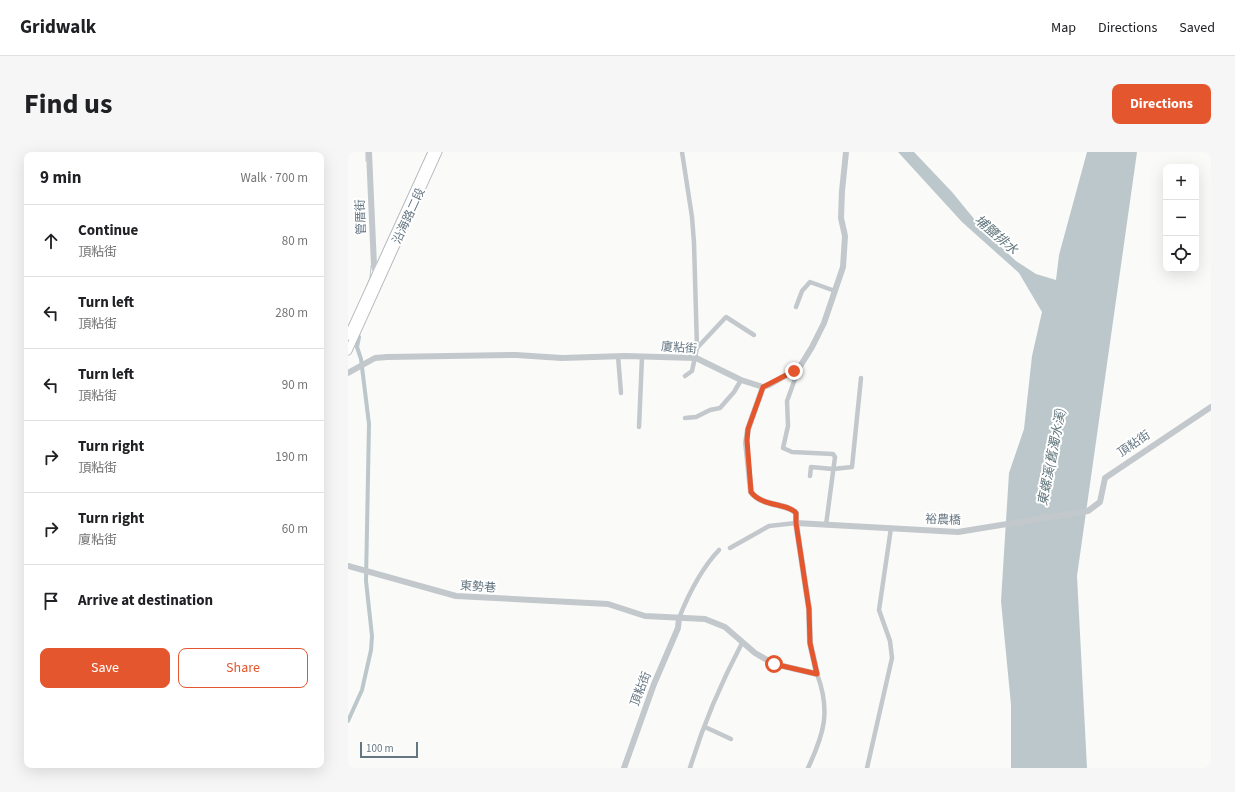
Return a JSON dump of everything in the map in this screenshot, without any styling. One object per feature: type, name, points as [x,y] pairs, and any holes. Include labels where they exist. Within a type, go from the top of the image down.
[{"type":"main road","name":"沿海路二段","points":[[378,278],[432,152]]},
{"type":"main road","name":"沿海路二段","points":[[378,278],[438,152]]},
{"type":"main road","points":[[348,351],[351,332],[378,278]]},
{"type":"street","name":"管厝街","points":[[369,152],[374,266],[378,278]]},
{"type":"street","points":[[682,152],[692,217],[694,243],[696,348],[696,358],[692,371],[685,376]]},
{"type":"street","points":[[826,525],[835,457],[833,454],[792,452],[783,448],[788,426],[787,401],[799,368],[812,347],[835,291],[843,267],[845,236],[841,218],[846,152]]},
{"type":"street","points":[[796,307],[802,292],[810,282],[835,291]]},
{"type":"street","points":[[696,348],[726,317],[754,335]]},
{"type":"street","name":"廈粘街","points":[[348,373],[375,358],[387,357],[516,355],[562,358],[618,356],[696,358],[741,380],[763,387]]},
{"type":"street","points":[[618,356],[621,393]]},
{"type":"street","points":[[639,427],[642,357]]},
{"type":"street","points":[[799,368],[770,385],[763,387],[748,429],[747,440],[751,492],[770,504],[793,509],[796,513],[796,523],[809,609],[810,643],[823,696],[824,725],[821,739],[808,768]]},
{"type":"street","points":[[810,476],[811,467],[848,469],[852,466],[861,378]]},
{"type":"street","points":[[685,418],[696,417],[710,410],[720,408],[734,392],[741,380]]},
{"type":"street","name":"頂粘街","points":[[1088,511],[1100,502],[1105,478],[1211,407]]},
{"type":"street","name":"裕農橋","points":[[796,523],[958,532],[1088,511]]},
{"type":"street","points":[[730,548],[769,526],[796,523]]},
{"type":"street","points":[[867,768],[892,658],[890,641],[879,610],[891,528]]},
{"type":"street","name":"頂粘街","points":[[624,768],[654,684],[678,628],[679,618],[694,585],[710,560],[719,550]]},
{"type":"street","name":"東勢巷","points":[[348,566],[456,596],[608,604],[645,616],[679,618]]},
{"type":"street","points":[[679,618],[705,619],[718,623],[759,656],[774,664],[817,674]]},
{"type":"street","points":[[690,768],[699,737],[705,727],[728,670],[742,643]]},
{"type":"street","points":[[705,727],[731,739]]},
{"type":"water","name":"東螺溪(舊濁水溪)","points":[[898,152],[914,152],[952,192],[984,231],[1016,261],[1036,274],[1056,280],[1059,255],[1087,152],[1137,152],[1077,576],[1087,768],[1011,768],[1011,705],[1001,601],[1009,473],[1024,429],[1032,356],[1042,312],[1019,273],[962,222]]},
{"type":"waterway","points":[[366,152],[366,161]]},
{"type":"waterway","points":[[365,290],[370,278],[371,266]]},
{"type":"waterway","points":[[349,325],[355,313]]},
{"type":"waterway","points":[[348,721],[362,690],[371,650],[372,636],[366,581],[369,424],[361,359],[357,347],[359,337]]},
{"type":"route","points":[[774,664],[817,674],[810,643],[811,620],[798,540],[796,513],[793,509],[770,504],[753,495],[751,492],[746,446],[748,429],[763,387],[770,385],[794,371]]},
{"type":"water label","name":"埔鹽排水","points":[[996,235]]}]
